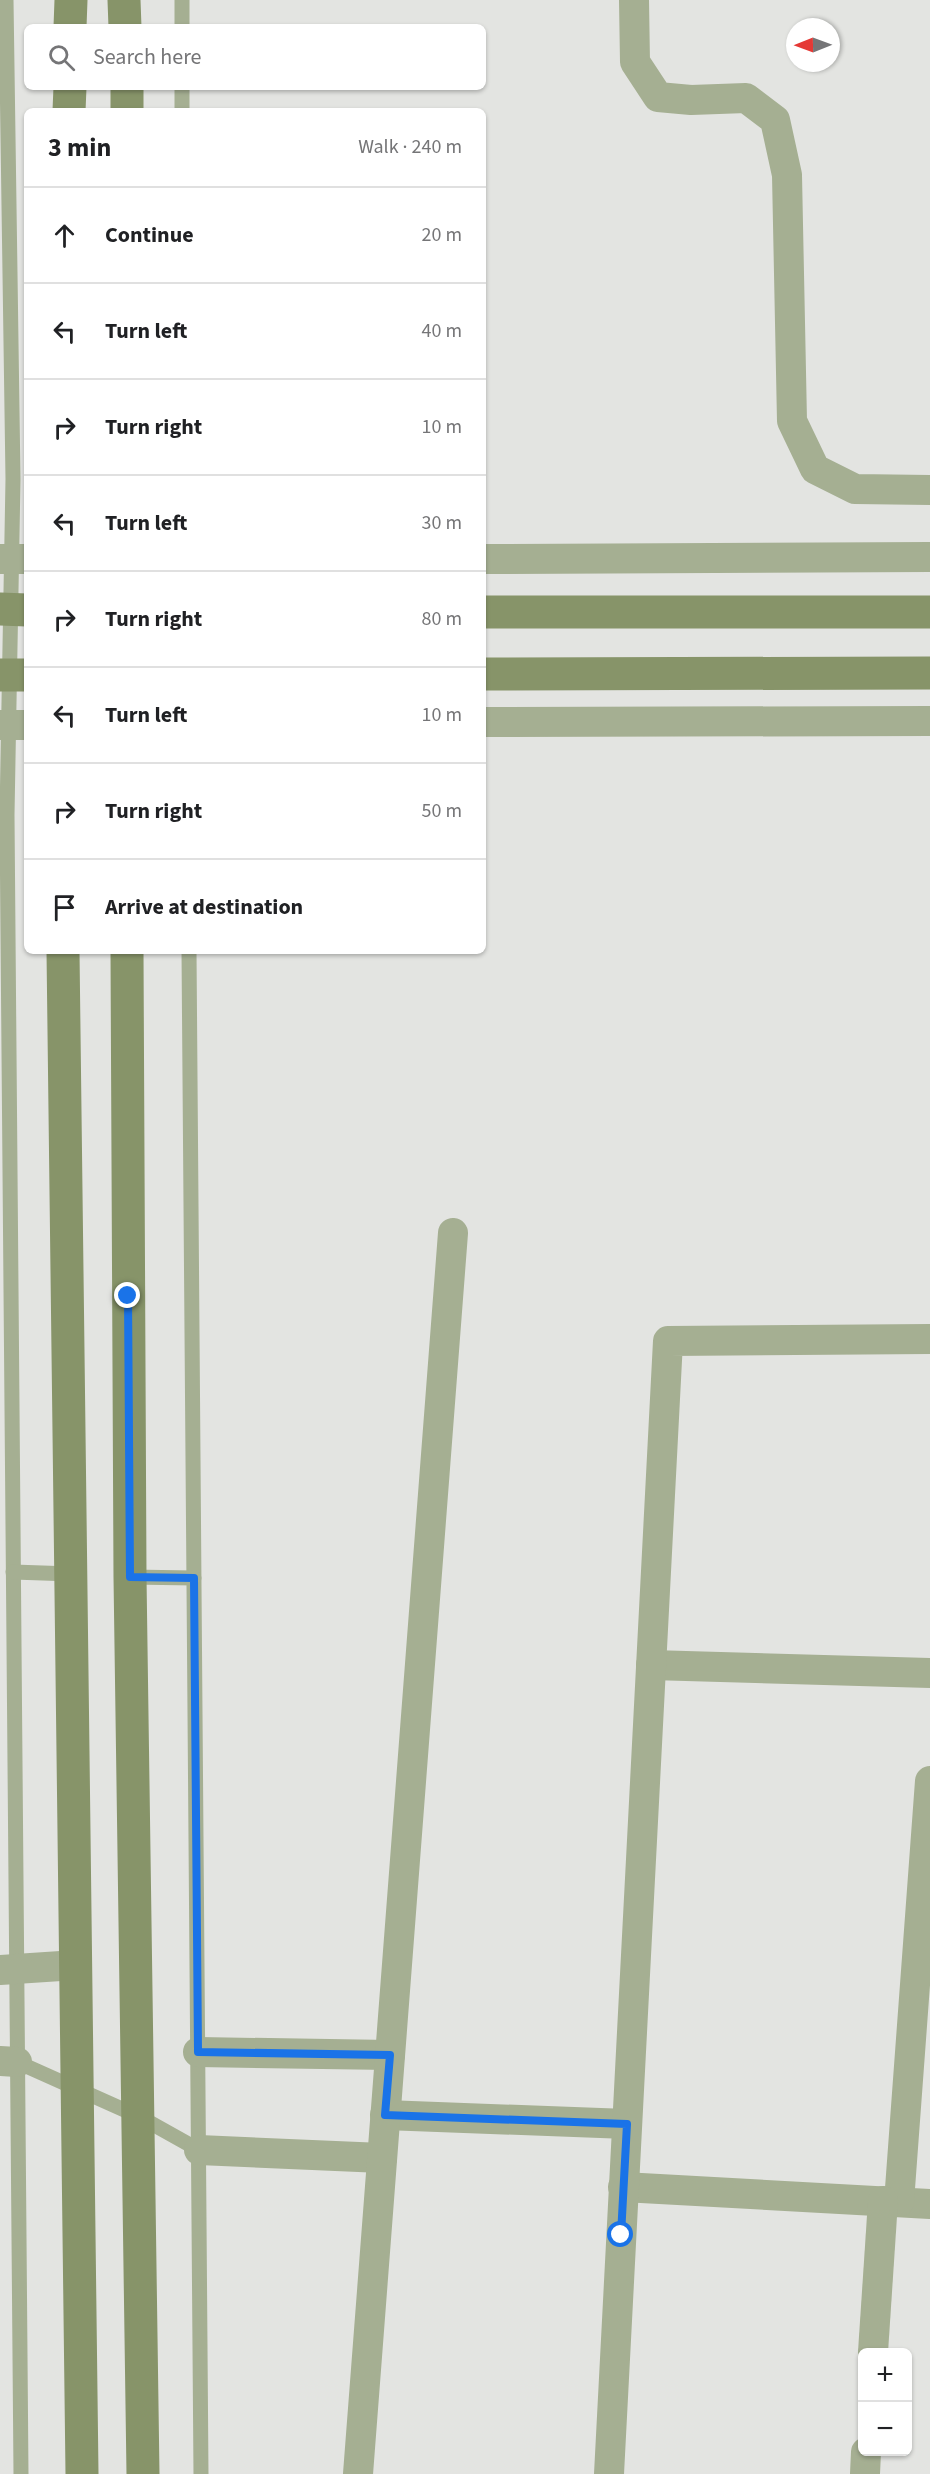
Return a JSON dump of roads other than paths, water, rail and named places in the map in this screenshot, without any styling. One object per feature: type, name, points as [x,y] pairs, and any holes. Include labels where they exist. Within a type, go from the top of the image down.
[{"type":"street","points":[[70,24],[71,0]]},
{"type":"street","points":[[124,0],[125,24]]},
{"type":"street","points":[[634,0],[635,62],[658,97],[691,100],[746,99],[775,120],[788,175],[792,421],[815,470],[855,489],[930,490]]},
{"type":"street","points":[[69,108],[70,90]]},
{"type":"street","points":[[127,90],[127,108]]},
{"type":"street","points":[[486,559],[930,557]]},
{"type":"street","points":[[486,612],[930,612]]},
{"type":"street","points":[[486,674],[930,673]]},
{"type":"street","points":[[486,722],[930,721]]},
{"type":"street","points":[[63,954],[82,2474]]},
{"type":"street","points":[[127,954],[130,1577],[140,2117],[143,2474]]},
{"type":"street","points":[[358,2474],[453,1233]]},
{"type":"street","points":[[609,2474],[668,1341],[930,1339]]},
{"type":"street","points":[[651,1665],[930,1673]]},
{"type":"street","points":[[873,2348],[891,2201],[930,1781]]},
{"type":"street","points":[[8,1970],[76,1965]]},
{"type":"street","points":[[198,2052],[390,2055]]},
{"type":"street","points":[[385,2115],[627,2124]]},
{"type":"street","points":[[199,2150],[382,2158]]},
{"type":"street","points":[[623,2187],[930,2204]]},
{"type":"street","points":[[865,2474],[866,2456]]},
{"type":"lane","points":[[6,0],[13,479],[12,725],[7,827],[13,1572],[8,1970],[21,2474]]},
{"type":"lane","points":[[182,0],[182,24]]},
{"type":"lane","points":[[182,90],[182,108]]},
{"type":"lane","points":[[189,954],[201,2474]]},
{"type":"lane","points":[[13,1572],[72,1574]]},
{"type":"lane","points":[[130,1577],[194,1578]]},
{"type":"lane","points":[[9,2062],[78,2089],[140,2117],[199,2150]]}]
